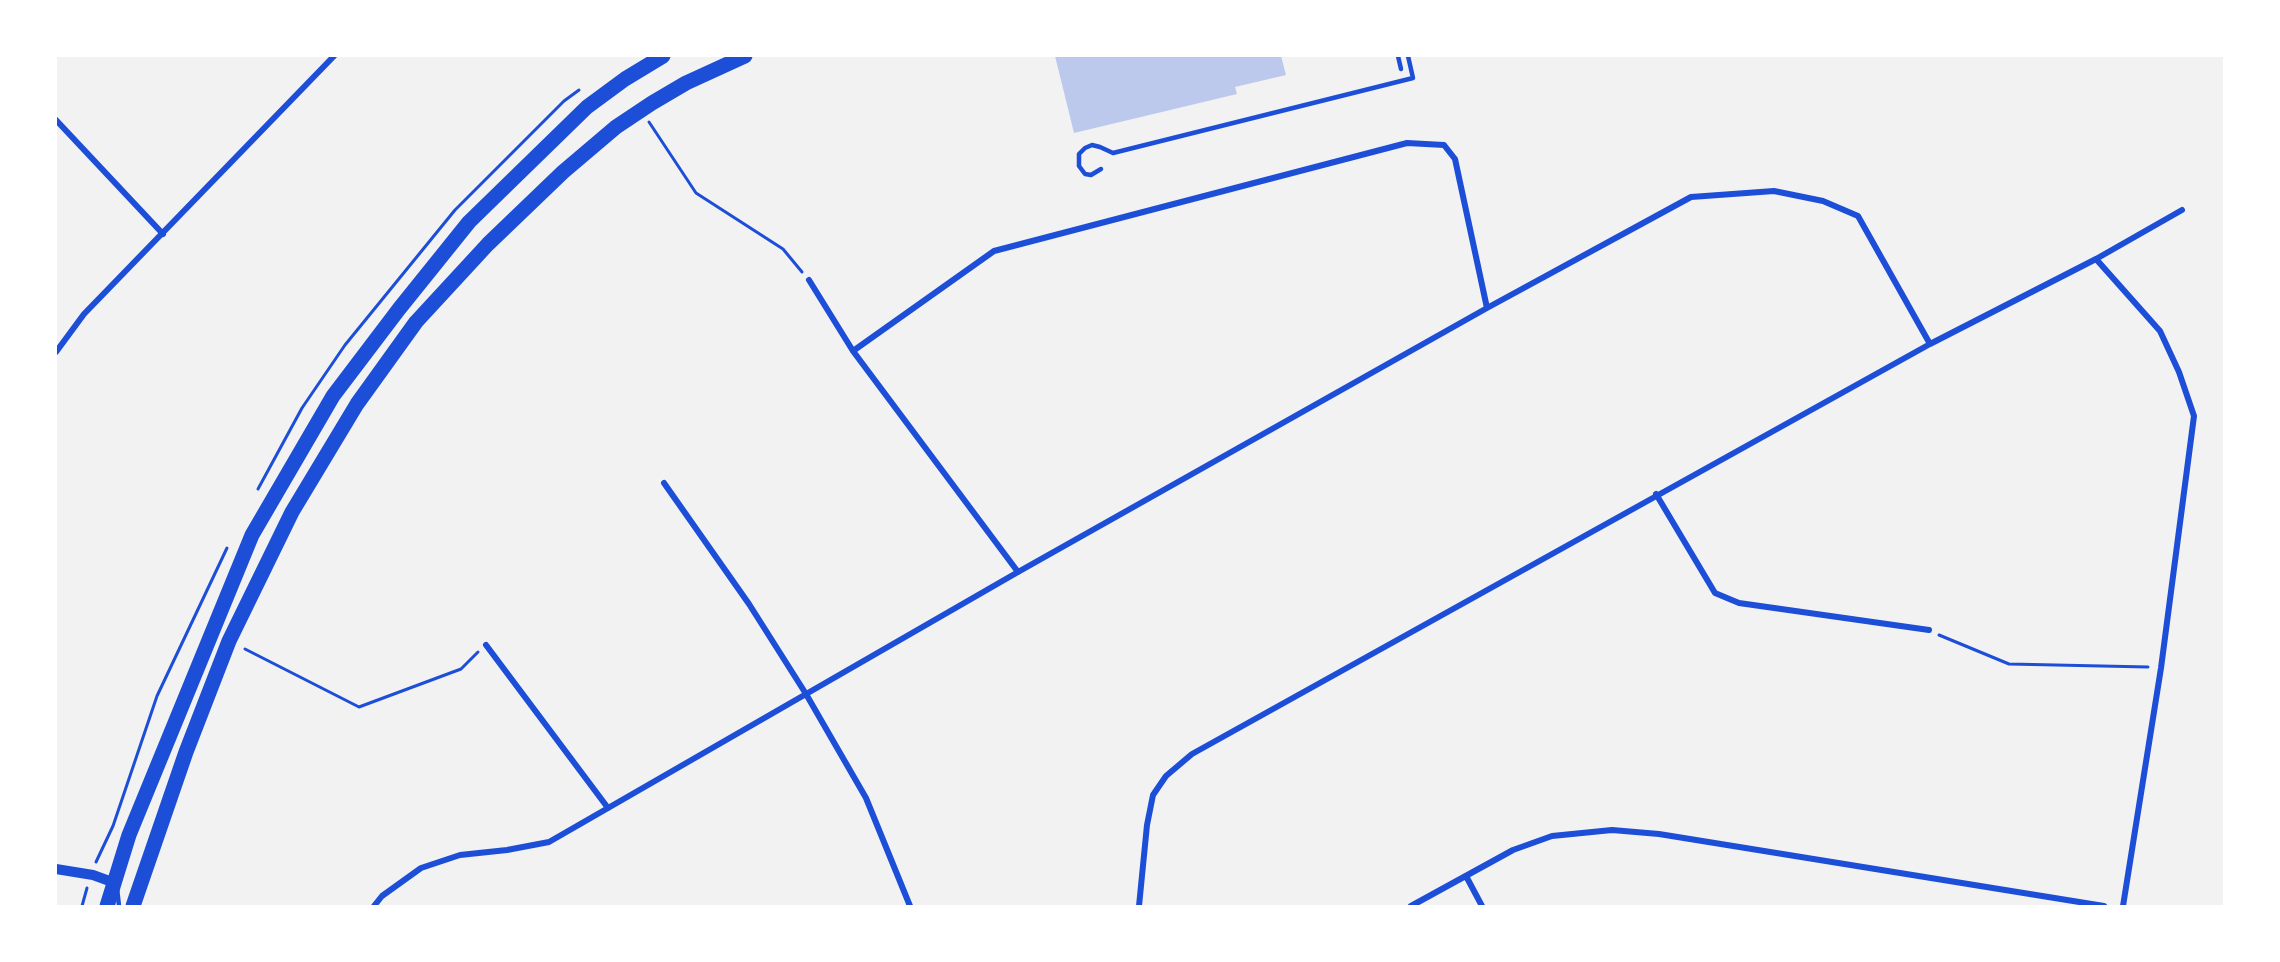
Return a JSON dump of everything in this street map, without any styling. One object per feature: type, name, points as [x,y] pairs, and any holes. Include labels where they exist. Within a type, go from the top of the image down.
[{"type":"main road","points":[[107,906],[129,835],[252,535],[333,396],[469,222],[587,107],[625,79],[663,56]]},
{"type":"main road","points":[[132,906],[186,752],[229,641],[292,512],[357,404],[416,322],[488,244],[563,172],[616,127],[686,83],[745,56]]},
{"type":"street","points":[[56,352],[84,314],[334,56]]},
{"type":"street","points":[[56,120],[163,234]]},
{"type":"street","points":[[853,351],[994,251],[1407,143],[1444,145],[1455,159],[1461,176],[1487,308]]},
{"type":"street","points":[[374,906],[382,896],[421,868],[460,855],[507,850],[549,842],[1018,572],[1487,308],[1691,197],[1774,191],[1823,201],[1858,216],[1930,344]]},
{"type":"street","points":[[1139,906],[1147,825],[1153,795],[1166,776],[1192,754],[1656,494],[1930,344],[2096,259],[2182,210]]},
{"type":"street","points":[[2096,259],[2160,331],[2180,372],[2194,416],[2161,668],[2123,906]]},
{"type":"street","points":[[809,280],[853,351],[1018,572]]},
{"type":"street","points":[[664,483],[748,604],[806,694],[866,798],[910,906]]},
{"type":"street","points":[[1656,494],[1715,593],[1739,603],[1929,630]]},
{"type":"street","points":[[486,645],[608,808]]},
{"type":"street","points":[[1411,906],[1513,850],[1552,837],[1612,830],[1659,834],[2104,906]]},
{"type":"street","points":[[56,869],[93,875],[115,883]]},
{"type":"street","points":[[1466,876],[1482,906]]},
{"type":"lane","points":[[1398,56],[1401,69]]},
{"type":"lane","points":[[1101,169],[1091,175],[1085,174],[1079,166],[1079,154],[1085,148],[1092,146],[1113,153],[1413,78],[1408,56]]},
{"type":"lane","points":[[115,883],[119,895],[119,906]]},
{"type":"path","points":[[641,110],[696,193],[783,249],[809,280]]},
{"type":"path","points":[[1929,630],[2009,664],[2161,668]]},
{"type":"path","points":[[245,649],[359,707],[461,669],[486,645]]},
{"type":"path","points":[[81,906],[82,900]]},
{"type":"building","points":[[1055,56],[1281,56],[1286,75],[1235,87],[1237,94],[1074,133]]}]
